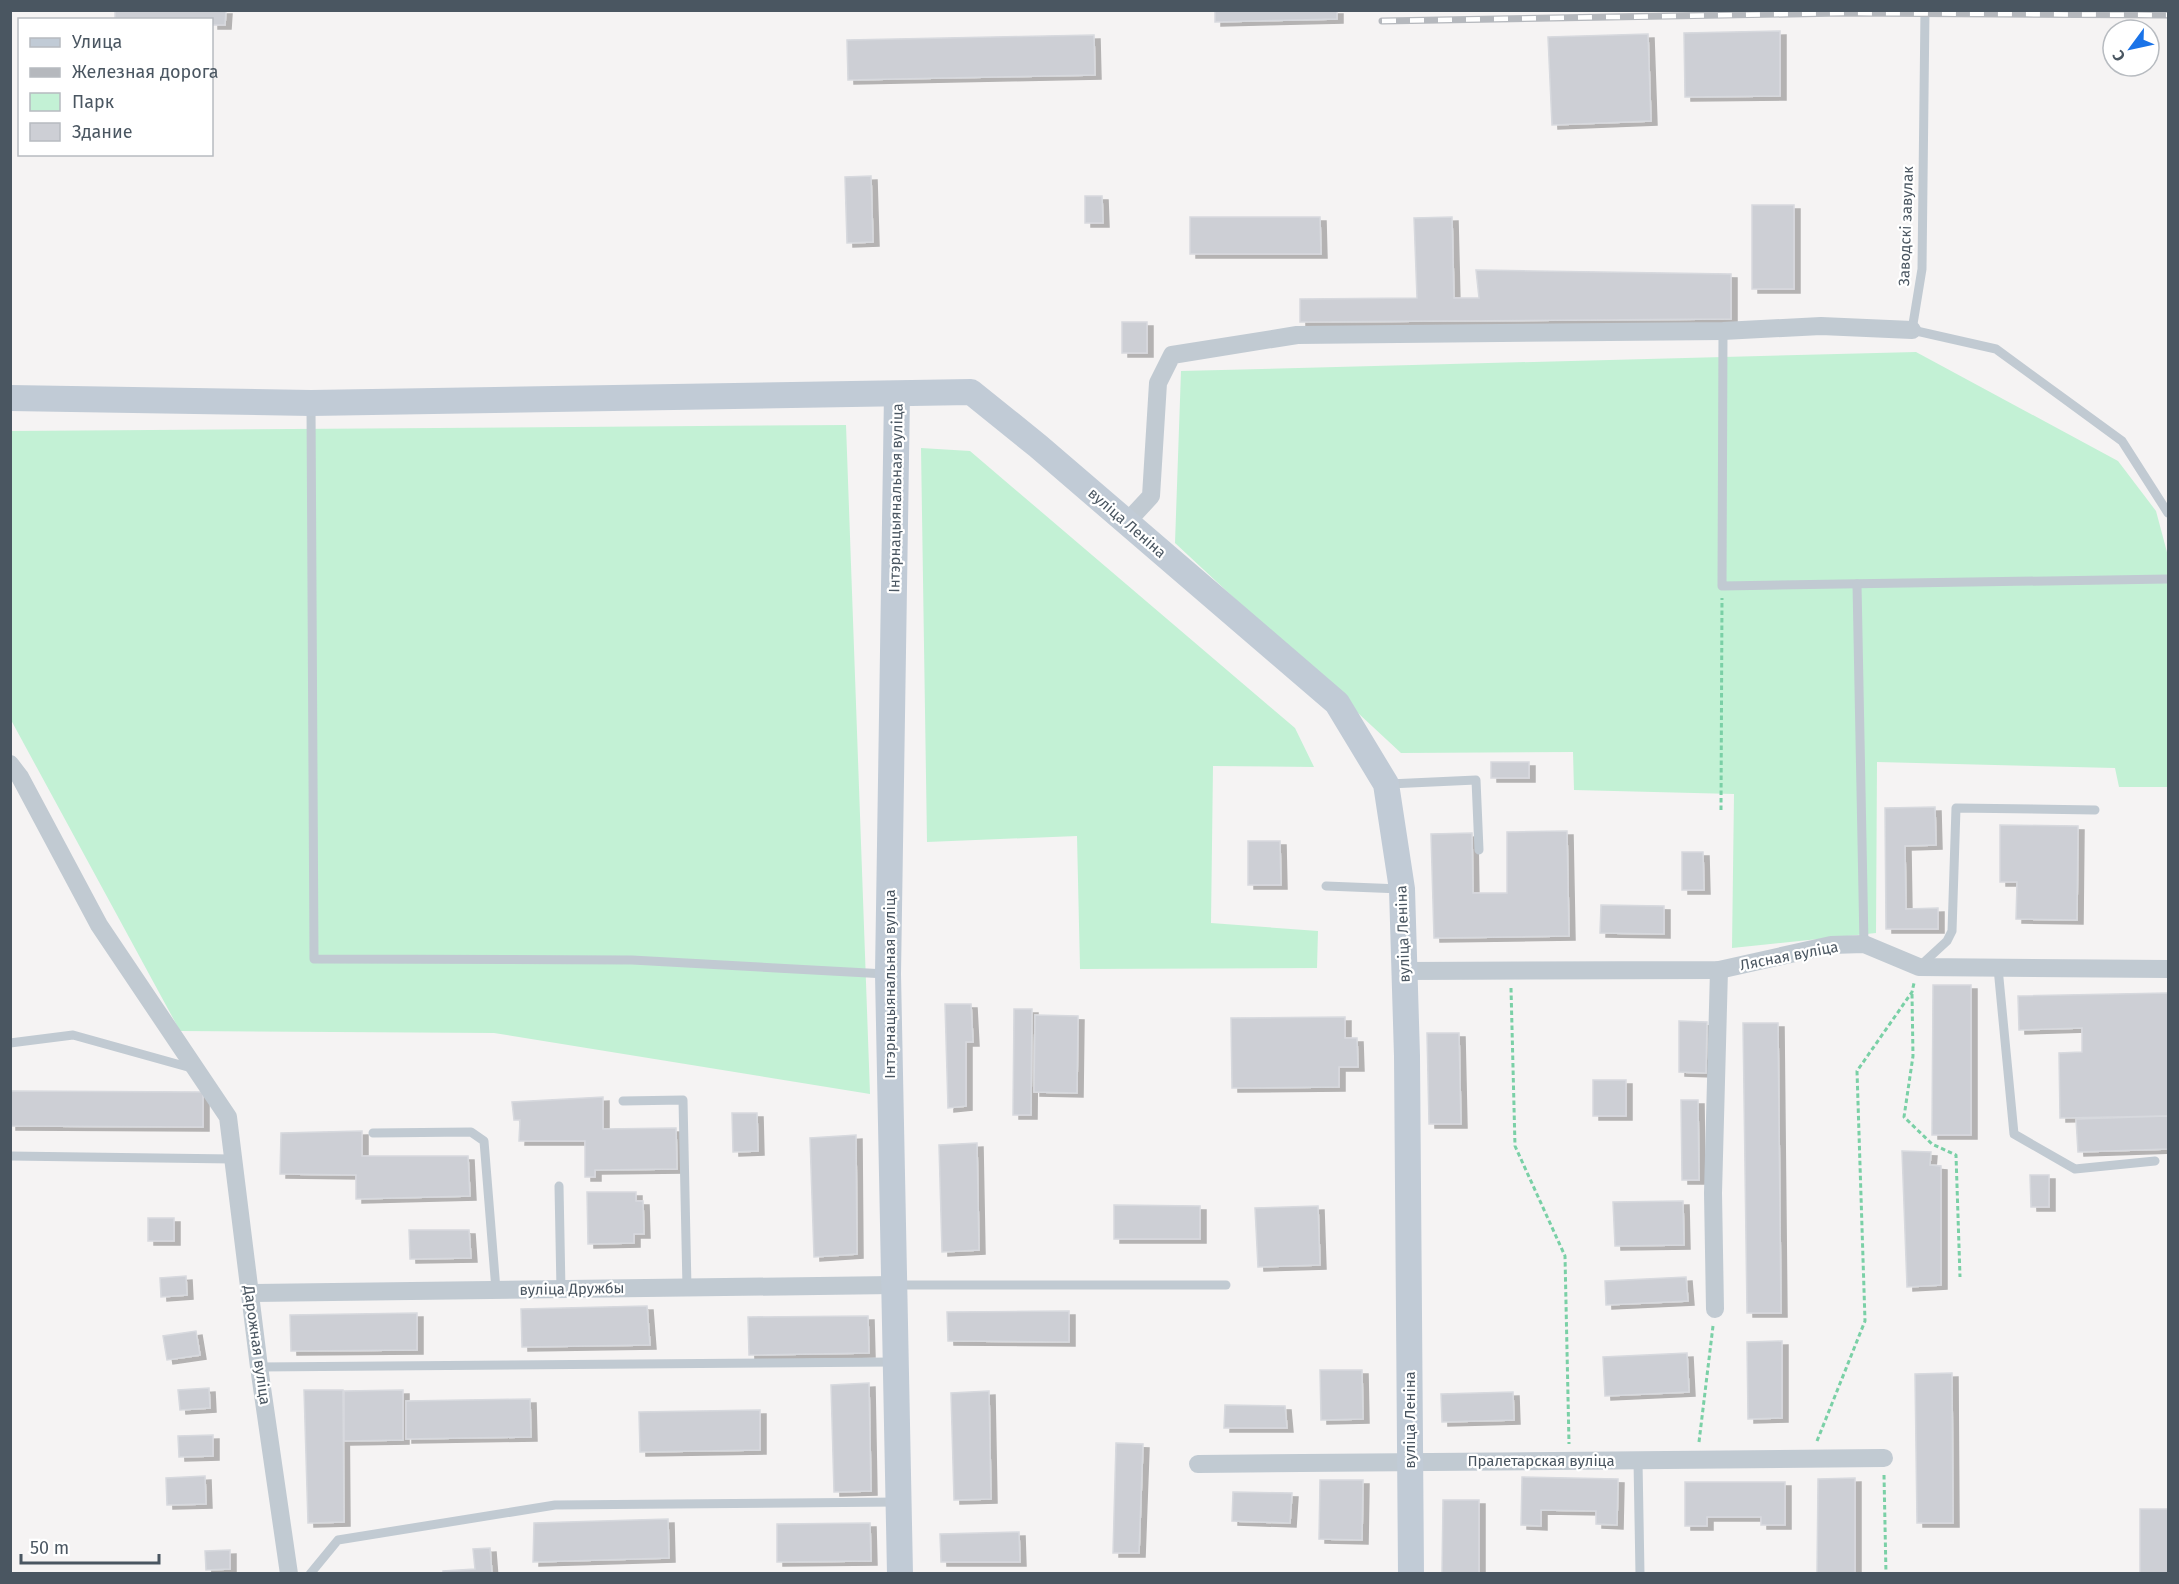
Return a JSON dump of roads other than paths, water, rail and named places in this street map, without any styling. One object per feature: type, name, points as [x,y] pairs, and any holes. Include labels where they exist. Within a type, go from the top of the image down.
[{"type":"street","points":[[1127,522],[1151,496],[1158,383],[1172,355],[1298,334],[1723,332],[1821,326],[1912,330]]},
{"type":"street","name":"вуліца Леніна","points":[[10,398],[310,403],[971,392],[1038,446],[1337,703],[1386,784],[1402,889],[1405,971],[1411,1574]]},
{"type":"street","name":"Інтэрнацыянальная вуліца","points":[[897,394],[888,974],[900,1574]]},
{"type":"street","points":[[10,764],[20,777],[99,925],[196,1070]]},
{"type":"street","name":"Лясная вуліца","points":[[1405,971],[1719,969],[1832,945],[1864,944],[1919,967],[2169,969]]},
{"type":"street","points":[[1715,1309],[1713,1194],[1719,969]]},
{"type":"street","name":"Дарожная вуліца","points":[[196,1070],[228,1117],[259,1367],[289,1574]]},
{"type":"street","name":"вуліца Дружбы","points":[[250,1293],[894,1285]]},
{"type":"street","name":"Пралетарская вуліца","points":[[1198,1464],[1884,1458]]},
{"type":"lane","name":"Заводскі завулак","points":[[1912,330],[1922,269],[1925,10]]},
{"type":"lane","points":[[1912,330],[1996,349],[2122,441],[2169,513]]},
{"type":"lane","points":[[1723,332],[1722,586],[2169,579]]},
{"type":"lane","points":[[310,403],[314,958],[632,960],[888,974]]},
{"type":"lane","points":[[1857,584],[1864,944]]},
{"type":"lane","points":[[1386,784],[1476,780],[1479,850]]},
{"type":"lane","points":[[1919,967],[1947,941],[1952,931],[1956,808],[2095,810]]},
{"type":"lane","points":[[1326,886],[1402,889]]},
{"type":"lane","points":[[1998,968],[2014,1134],[2075,1169],[2155,1161]]},
{"type":"lane","points":[[10,1043],[73,1035],[196,1070]]},
{"type":"lane","points":[[623,1101],[683,1100],[687,1288]]},
{"type":"lane","points":[[374,1132],[471,1132],[484,1141],[496,1290]]},
{"type":"lane","points":[[10,1156],[233,1160]]},
{"type":"lane","points":[[559,1186],[561,1290]]},
{"type":"lane","points":[[894,1285],[1226,1285]]},
{"type":"lane","points":[[259,1367],[896,1362]]},
{"type":"lane","points":[[1638,1461],[1640,1574]]},
{"type":"lane","points":[[310,1574],[338,1540],[555,1505],[898,1502]]},
{"type":"railway","points":[[1382,21],[1844,13],[2168,15]]}]
